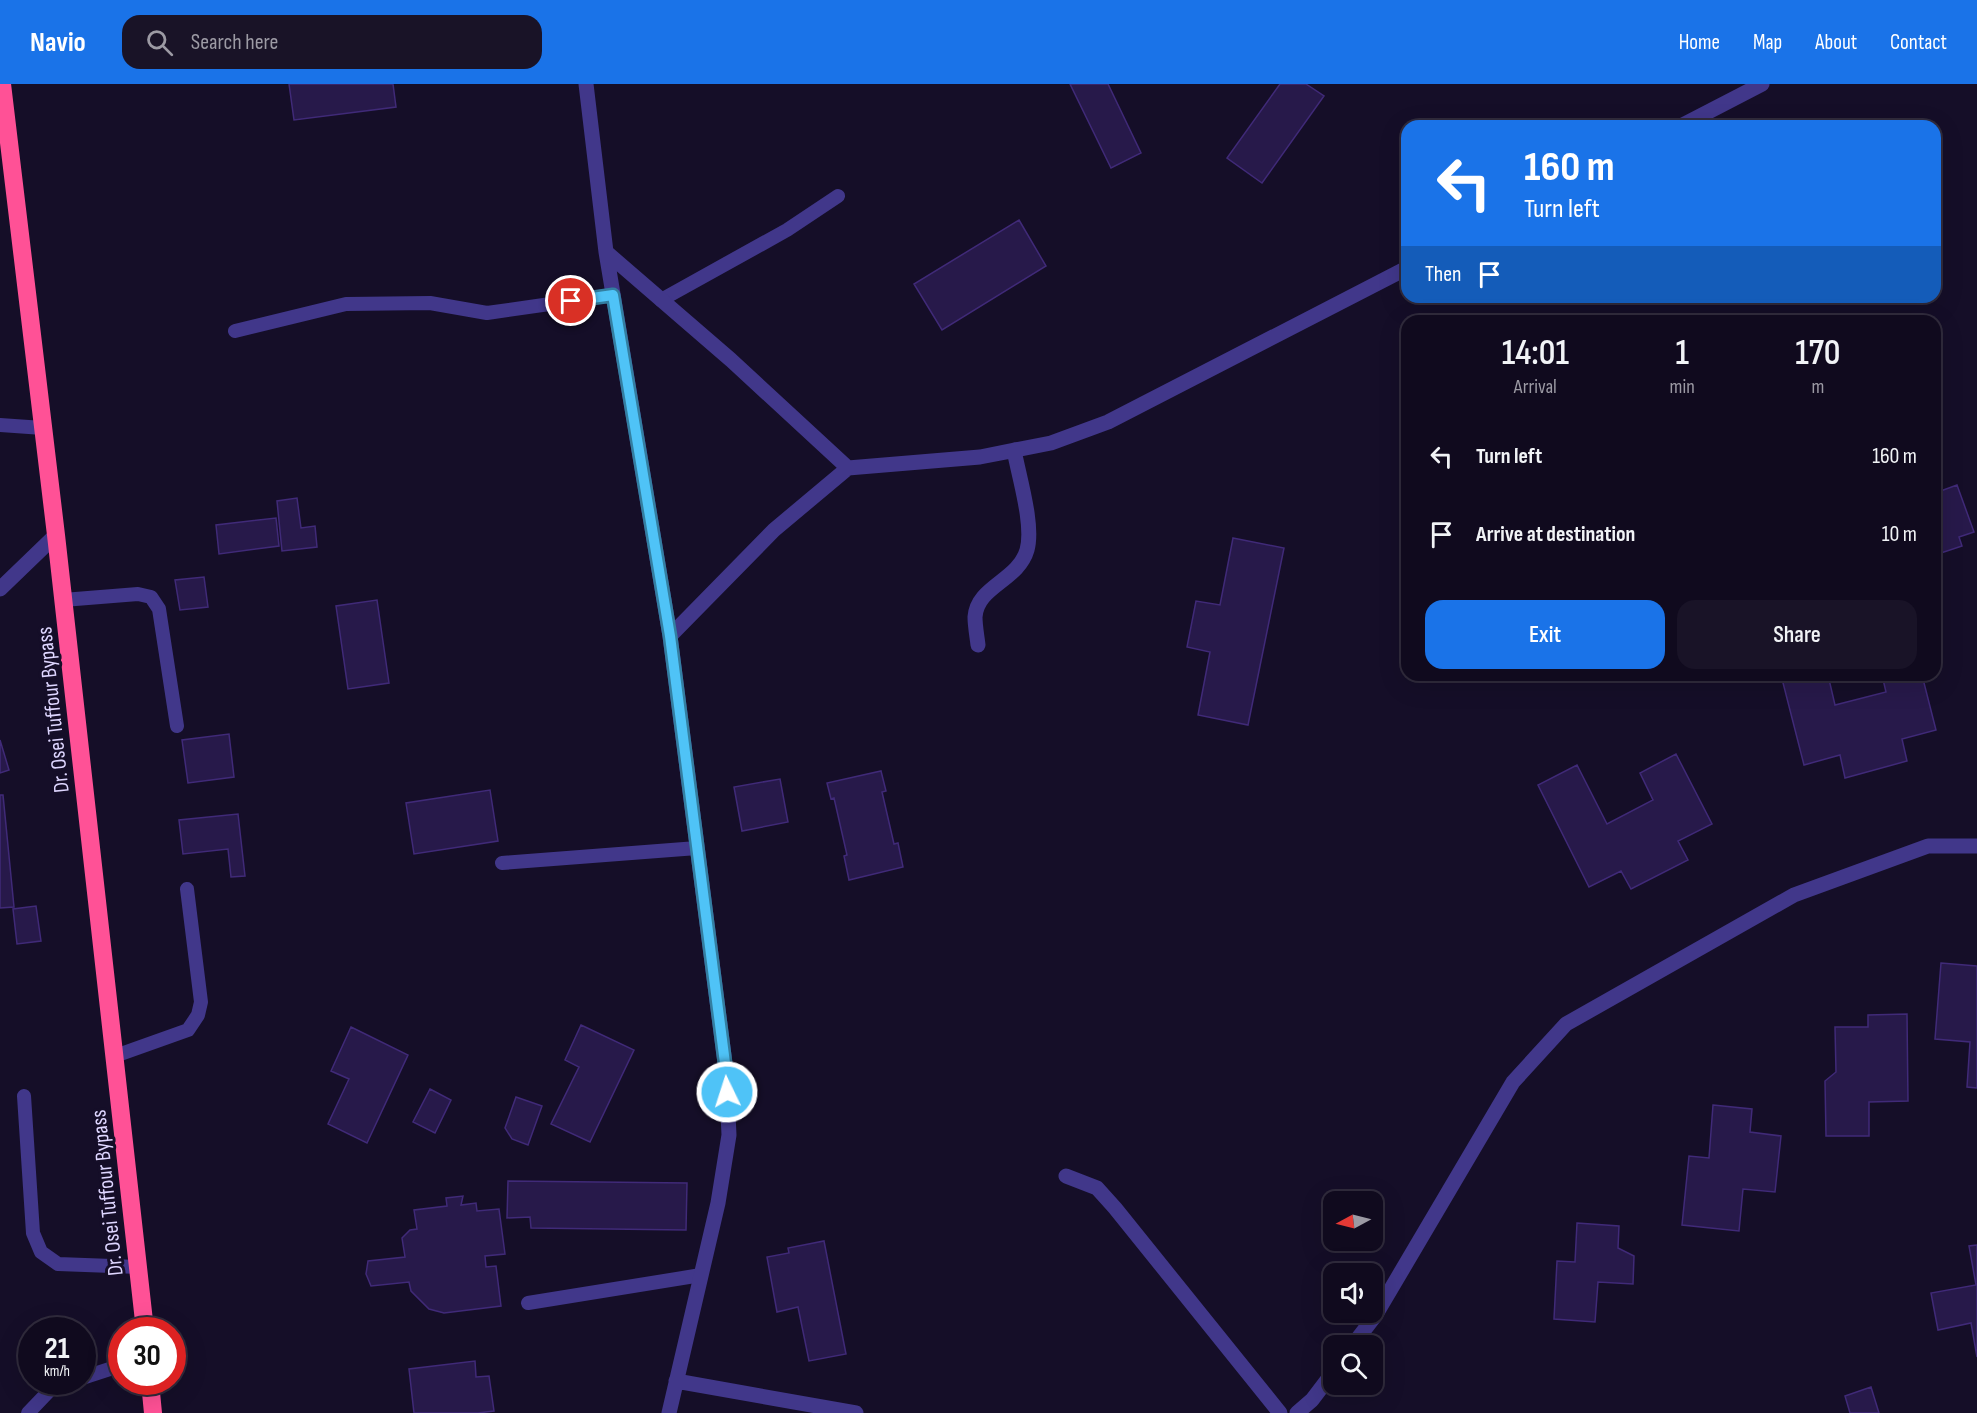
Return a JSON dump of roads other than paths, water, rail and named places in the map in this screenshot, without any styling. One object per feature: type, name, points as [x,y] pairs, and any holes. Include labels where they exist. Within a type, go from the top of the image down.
[{"type":"highway","name":"Dr. Osei Tuffour Bypass","points":[[2,84],[56,535],[144,1317]]},
{"type":"highway","points":[[151,1395],[153,1413]]},
{"type":"street","points":[[586,84],[606,252],[670,636],[726,1071],[729,1135],[718,1203],[669,1413]]},
{"type":"street","points":[[1693,120],[1762,84]]},
{"type":"street","points":[[606,252],[731,360],[848,468]]},
{"type":"street","points":[[670,636],[774,530],[848,468],[980,457],[1052,443],[1108,422],[1401,271]]},
{"type":"street","points":[[978,645],[975,615],[982,597],[1020,566],[1027,551],[1030,534],[1014,450]]},
{"type":"street","points":[[0,589],[56,535]]},
{"type":"street","points":[[1361,1335],[1375,1316],[1513,1082],[1566,1024],[1794,895],[1928,846],[1977,846]]},
{"type":"street","points":[[1066,1176],[1097,1188],[1280,1413]]},
{"type":"street","points":[[676,1382],[856,1413]]},
{"type":"street","points":[[1297,1413],[1312,1400],[1323,1386]]},
{"type":"lane","points":[[661,300],[787,230],[838,196]]},
{"type":"lane","points":[[235,331],[345,304],[430,303],[487,313],[613,295]]},
{"type":"lane","points":[[0,425],[43,428]]},
{"type":"lane","points":[[63,600],[138,594],[151,597],[159,609],[177,726]]},
{"type":"lane","points":[[502,863],[697,848]]},
{"type":"lane","points":[[115,1056],[188,1030],[198,1015],[201,1002],[187,889]]},
{"type":"lane","points":[[24,1096],[33,1233],[41,1252],[58,1264],[139,1267]]},
{"type":"lane","points":[[528,1303],[701,1275]]},
{"type":"lane","points":[[28,1413],[45,1395]]}]
